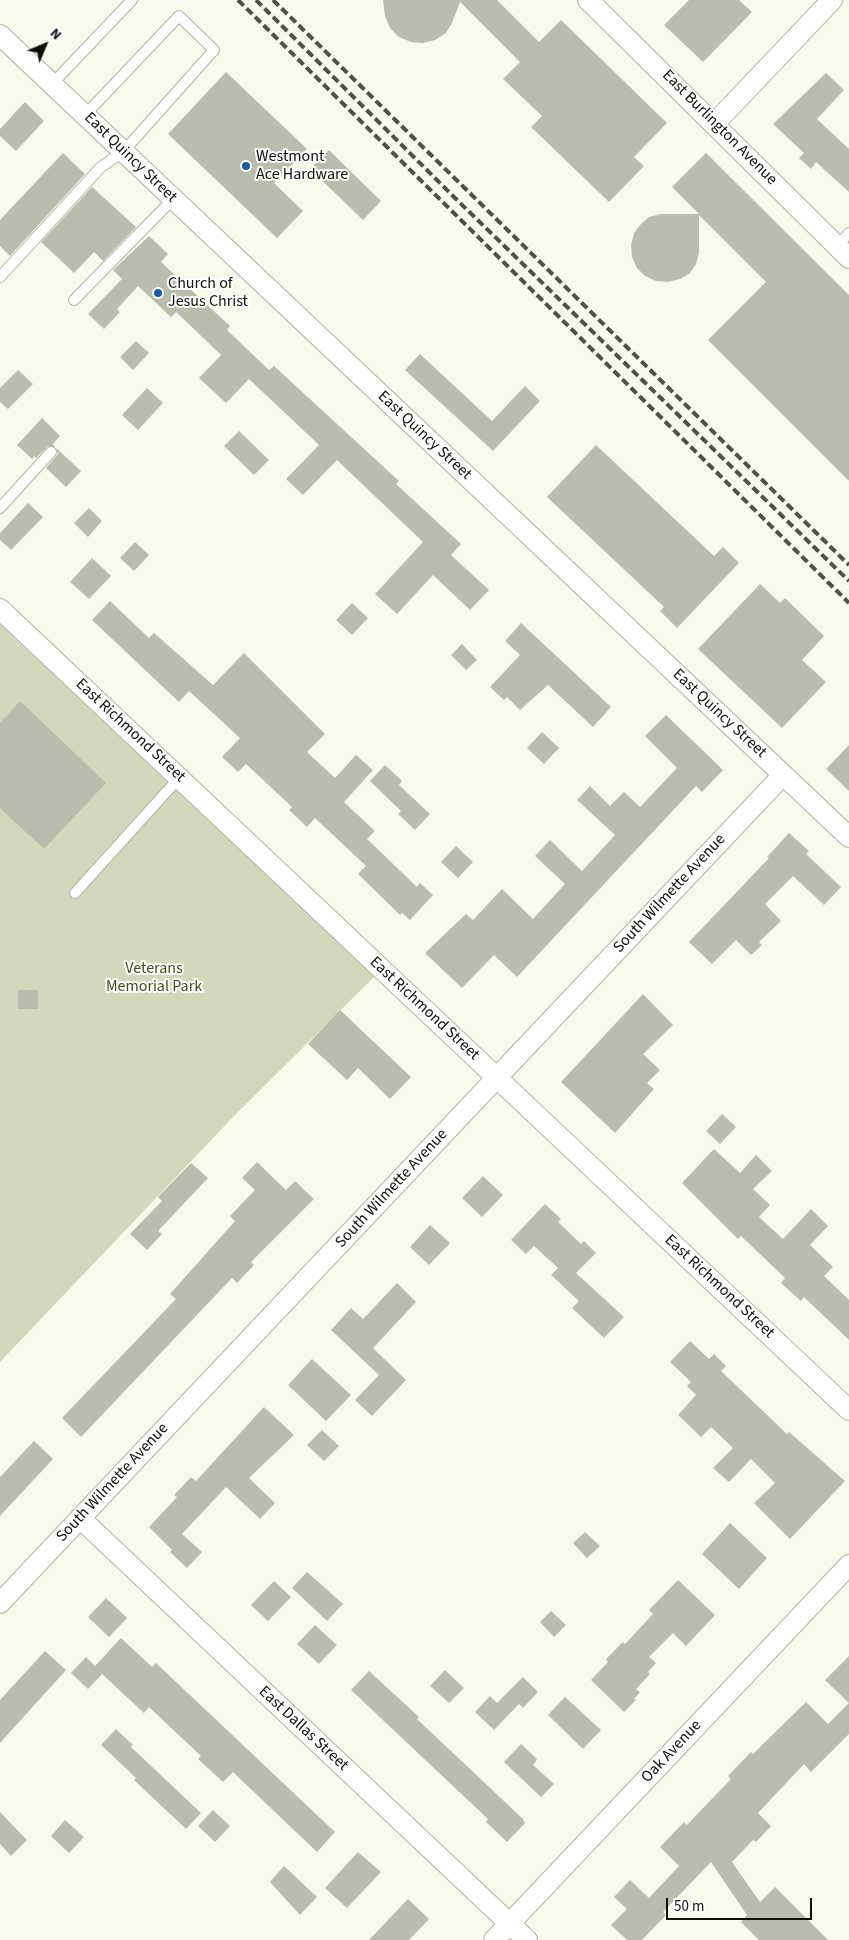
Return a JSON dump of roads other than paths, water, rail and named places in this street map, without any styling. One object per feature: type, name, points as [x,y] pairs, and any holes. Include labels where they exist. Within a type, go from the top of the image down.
[{"type":"street","points":[[715,123],[832,0]]},
{"type":"street","name":"East Burlington Avenue","points":[[593,2],[715,123],[845,246]]},
{"type":"street","name":"East Quincy Street","points":[[0,35],[53,83],[123,152],[849,837]]},
{"type":"street","name":"East Richmond Street","points":[[0,609],[849,1410]]},
{"type":"street","name":"South Wilmette Avenue","points":[[0,1602],[783,775]]},
{"type":"street","name":"East Dallas Street","points":[[80,1518],[527,1940]]},
{"type":"street","name":"Oak Avenue","points":[[494,1940],[849,1565]]},
{"type":"lane","points":[[53,83],[132,0]]},
{"type":"lane","points":[[0,277],[101,167],[123,152],[214,50],[179,16],[85,115]]},
{"type":"lane","points":[[74,300],[173,199]]},
{"type":"lane","points":[[0,508],[51,452]]},
{"type":"lane","points":[[75,892],[179,778]]},
{"type":"railway","points":[[238,0],[849,603]]},
{"type":"railway","points":[[256,0],[455,198],[849,581]]},
{"type":"railway","points":[[273,0],[849,565]]},
{"type":"place","name":"Westmont Ace Hardware","points":[[246,166]]},
{"type":"place","name":"Church of Jesus Christ","points":[[158,293]]},
{"type":"park label","name":"Veterans Memorial Park","points":[[154,978]]}]
